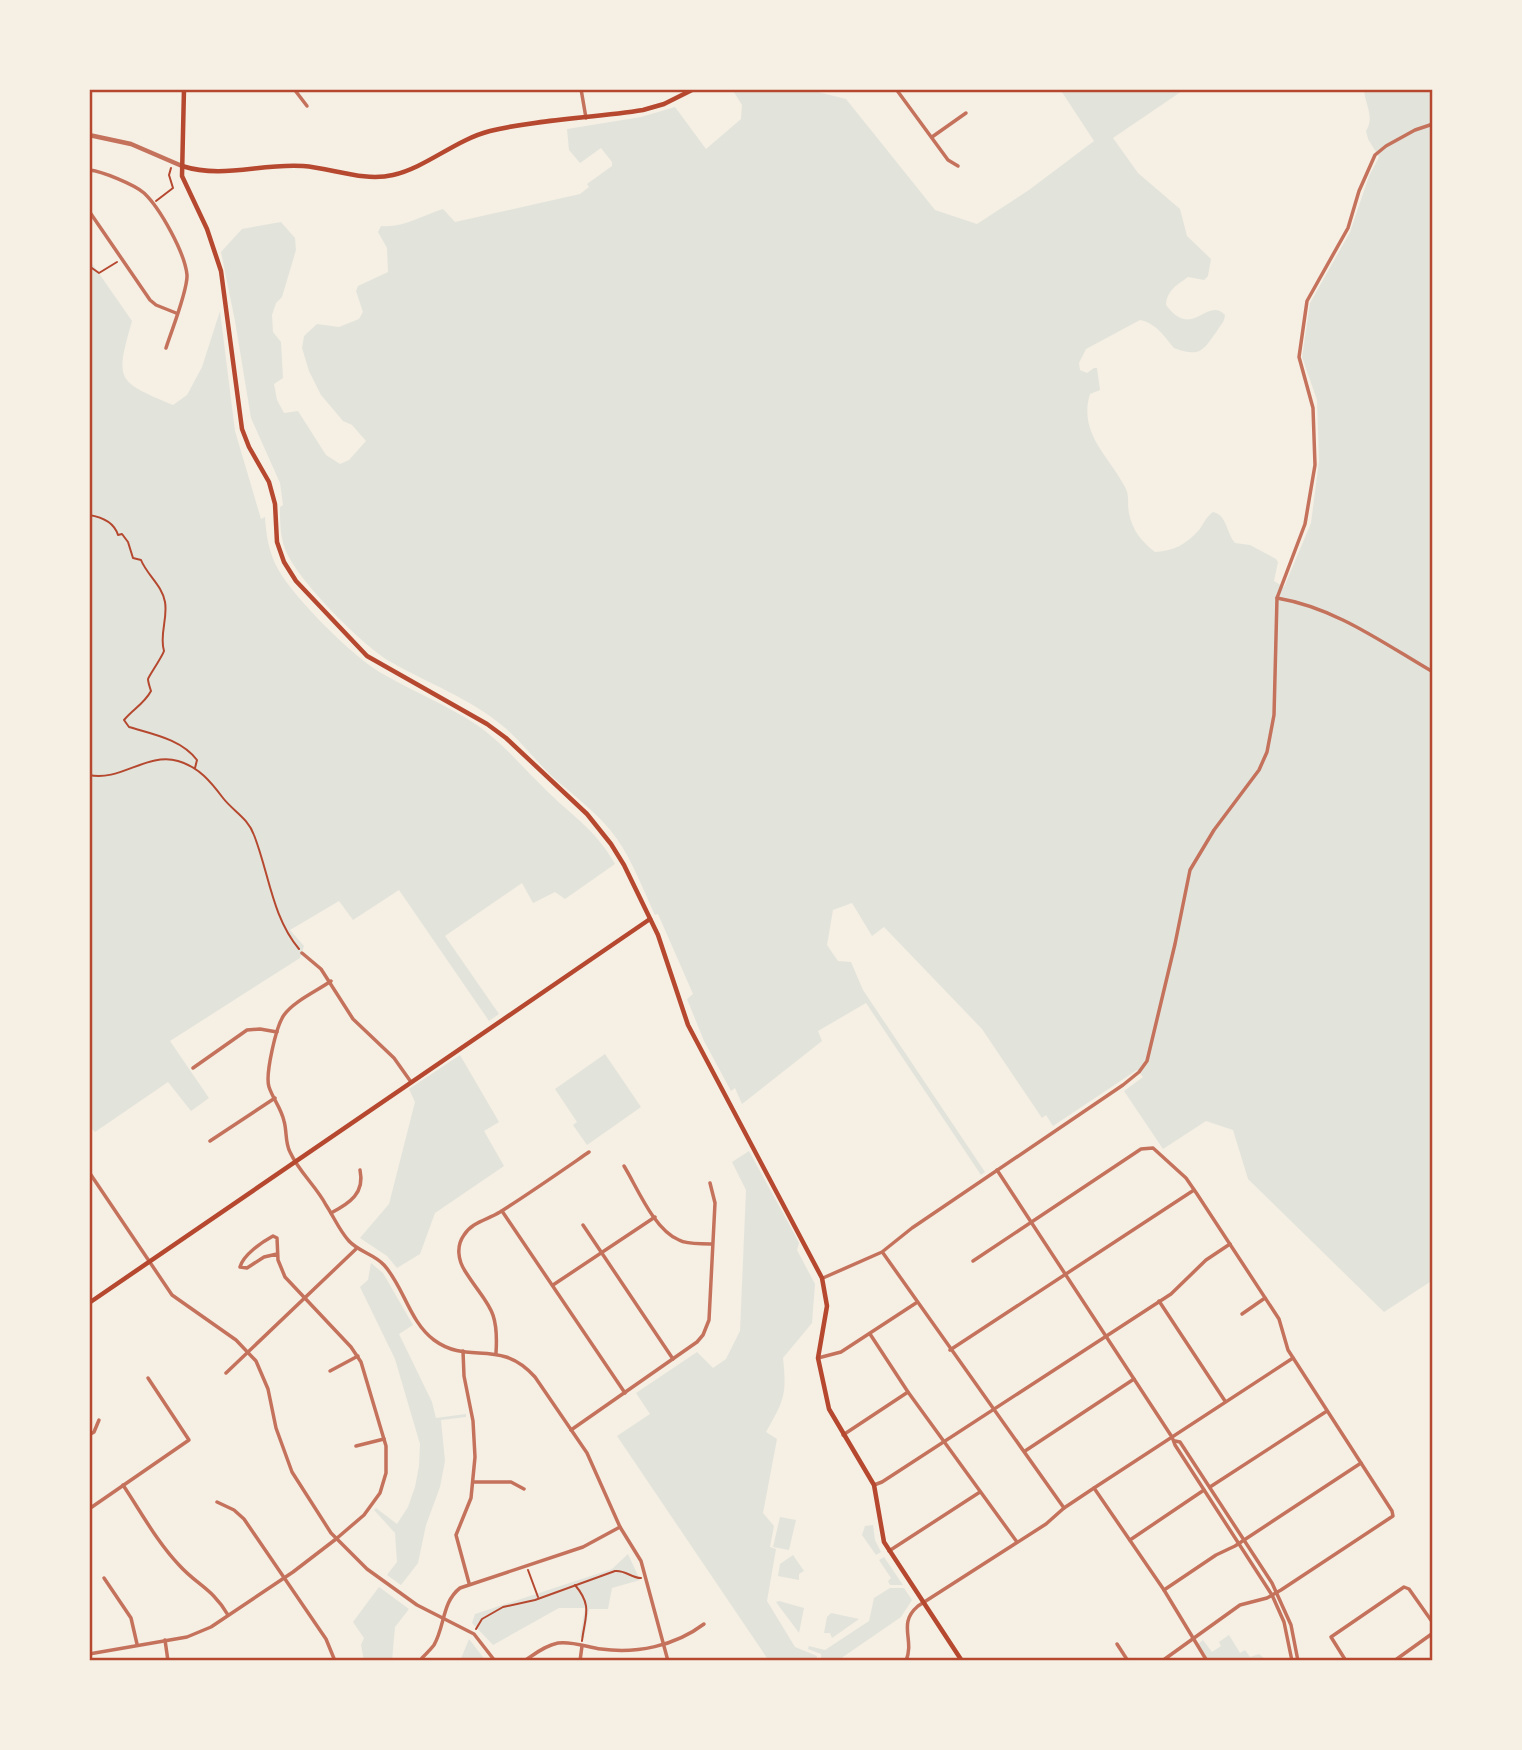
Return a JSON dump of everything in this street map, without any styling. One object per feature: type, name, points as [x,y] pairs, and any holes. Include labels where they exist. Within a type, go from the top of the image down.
[{"type":"main road","points":[[184,89],[182,176],[207,229],[221,271],[242,429],[269,482],[275,504],[277,542],[290,572],[367,656],[496,730],[587,814],[624,865],[661,943],[688,1025],[822,1278],[827,1306],[818,1358],[830,1409],[874,1485],[882,1536],[889,1551],[962,1661]]},
{"type":"main road","points":[[182,166],[203,172],[225,173],[301,166],[384,176],[409,169],[488,132],[656,107],[694,89]]},
{"type":"main road","points":[[89,1303],[650,919]]},
{"type":"street","points":[[294,89],[307,106]]},
{"type":"street","points":[[581,89],[586,118]]},
{"type":"street","points":[[897,89],[948,160],[958,166]]},
{"type":"street","points":[[932,138],[967,113]]},
{"type":"street","points":[[822,1278],[882,1252],[1123,1085],[1147,1062],[1190,870],[1214,830],[1259,770],[1267,752],[1275,715],[1278,598],[1306,524],[1315,465],[1312,402],[1299,357],[1307,301],[1348,228],[1359,191],[1375,155],[1415,130],[1433,124]]},
{"type":"street","points":[[89,135],[131,144],[182,166]]},
{"type":"street","points":[[89,170],[141,190],[170,230],[187,275],[166,348]]},
{"type":"street","points":[[89,211],[150,300],[176,313]]},
{"type":"street","points":[[1278,598],[1306,604],[1367,631],[1433,672]]},
{"type":"street","points":[[302,953],[313,960],[331,981],[354,1019],[394,1058],[411,1082]]},
{"type":"street","points":[[331,981],[287,1011],[280,1020],[268,1073],[269,1086],[284,1120],[288,1147],[342,1233],[357,1249],[384,1265],[415,1319],[427,1334],[449,1348],[496,1353],[515,1359],[526,1367],[571,1430],[597,1474],[620,1527],[640,1561],[668,1661]]},
{"type":"street","points":[[192,1068],[247,1030],[277,1032]]},
{"type":"street","points":[[210,1141],[275,1098]]},
{"type":"street","points":[[972,1261],[1141,1149],[1149,1147],[1155,1150],[1186,1178],[1194,1189],[1279,1319],[1288,1350],[1390,1508],[1393,1516],[1278,1592],[1240,1605],[1162,1661]]},
{"type":"street","points":[[496,1353],[496,1320],[491,1308],[463,1268],[459,1255],[461,1239],[471,1226],[502,1211],[589,1152]]},
{"type":"street","points":[[624,1166],[633,1186],[668,1234],[677,1240],[712,1244]]},
{"type":"street","points":[[331,1213],[347,1204],[357,1194],[363,1182],[360,1170]]},
{"type":"street","points":[[997,1171],[1174,1439],[1175,1445],[1272,1595],[1283,1622],[1292,1661]]},
{"type":"street","points":[[89,1172],[180,1303],[248,1351],[265,1381],[276,1428],[292,1472],[319,1517],[336,1539],[367,1569],[417,1605],[474,1634],[495,1661]]},
{"type":"street","points":[[571,1430],[697,1342],[706,1328],[710,1306],[715,1203],[710,1183]]},
{"type":"street","points":[[950,1350],[1194,1189]]},
{"type":"street","points":[[502,1211],[625,1393]]},
{"type":"street","points":[[553,1285],[655,1217]]},
{"type":"street","points":[[583,1226],[673,1359]]},
{"type":"street","points":[[89,1654],[199,1633],[283,1578],[336,1539],[368,1510],[380,1493],[387,1466],[385,1438],[358,1356],[285,1277],[277,1254],[277,1238],[272,1236],[242,1260],[240,1267],[247,1268],[264,1257],[277,1254]]},
{"type":"street","points":[[874,1485],[1159,1301],[1181,1286],[1206,1260],[1230,1244]]},
{"type":"street","points":[[226,1373],[357,1249]]},
{"type":"street","points":[[882,1252],[1064,1508]]},
{"type":"street","points":[[1242,1314],[1265,1298]]},
{"type":"street","points":[[1159,1301],[1226,1402]]},
{"type":"street","points":[[818,1358],[841,1352],[917,1302]]},
{"type":"street","points":[[870,1334],[908,1392],[1017,1542]]},
{"type":"street","points":[[463,1351],[464,1376],[473,1421],[473,1482],[469,1505],[456,1535],[469,1583]]},
{"type":"street","points":[[330,1371],[358,1356]]},
{"type":"street","points":[[906,1661],[909,1653],[906,1626],[908,1617],[923,1603],[1053,1519],[1064,1508],[1094,1488],[1174,1439],[1293,1357]]},
{"type":"street","points":[[89,1509],[189,1440],[148,1378]]},
{"type":"street","points":[[1024,1451],[1134,1379]]},
{"type":"street","points":[[843,1434],[908,1392]]},
{"type":"street","points":[[1130,1540],[1327,1411]]},
{"type":"street","points":[[89,1435],[94,1432],[100,1420]]},
{"type":"street","points":[[356,1446],[385,1438]]},
{"type":"street","points":[[1174,1439],[1180,1441],[1278,1592],[1291,1625],[1298,1661]]},
{"type":"street","points":[[1164,1590],[1361,1463]]},
{"type":"street","points":[[473,1482],[511,1482],[524,1489]]},
{"type":"street","points":[[123,1485],[171,1555],[184,1570],[211,1591],[228,1615]]},
{"type":"street","points":[[1094,1488],[1164,1590],[1207,1661]]},
{"type":"street","points":[[889,1551],[980,1492]]},
{"type":"street","points":[[217,1502],[234,1510],[244,1519],[326,1639],[335,1661]]},
{"type":"street","points":[[422,1658],[434,1645],[446,1606],[454,1592],[469,1583],[593,1543],[620,1527]]},
{"type":"street","points":[[104,1578],[129,1613],[137,1644]]},
{"type":"street","points":[[1346,1661],[1331,1639],[1406,1587],[1433,1623]]},
{"type":"street","points":[[524,1661],[554,1644],[571,1643],[618,1651],[635,1651],[684,1638],[704,1624]]},
{"type":"street","points":[[1394,1661],[1433,1633]]},
{"type":"street","points":[[165,1640],[168,1661]]},
{"type":"street","points":[[1116,1644],[1128,1661]]},
{"type":"street","points":[[580,1661],[582,1646]]},
{"type":"street","points":[[97,1653],[98,1661]]},
{"type":"path","points":[[152,203],[173,188],[169,175],[173,163]]},
{"type":"path","points":[[89,267],[99,273],[122,258]]},
{"type":"path","points":[[89,515],[100,516],[116,527],[118,535],[122,534],[128,542],[133,558],[141,560],[145,571],[151,575],[165,599],[165,626],[161,642],[164,650],[158,666],[148,678],[151,691],[145,702],[124,720],[129,727],[157,735],[187,749],[197,760],[194,768]]},
{"type":"path","points":[[89,775],[121,772],[153,760],[178,761],[194,768],[213,784],[248,822],[266,866],[283,927],[302,953]]},
{"type":"path","points":[[526,1565],[538,1598]]},
{"type":"path","points":[[476,1629],[480,1621],[496,1610],[619,1570],[634,1577],[646,1577]]},
{"type":"path","points":[[574,1584],[585,1597],[587,1606],[582,1646]]},
{"type":"shaded area","points":[[732,89],[806,89],[846,99],[935,210],[977,224],[1029,190],[1094,141],[1060,89],[1185,89],[1113,138],[1138,173],[1180,209],[1187,236],[1211,259],[1208,276],[1204,280],[1188,277],[1176,285],[1170,292],[1166,305],[1184,319],[1192,319],[1212,310],[1225,315],[1225,318],[1208,343],[1196,352],[1174,348],[1155,327],[1140,320],[1086,349],[1079,363],[1080,370],[1087,373],[1097,368],[1100,390],[1090,394],[1088,421],[1097,443],[1127,490],[1132,525],[1150,548],[1155,552],[1180,546],[1199,530],[1213,512],[1224,520],[1235,543],[1250,545],[1276,559],[1278,562],[1274,581],[1284,587],[1311,523],[1319,461],[1317,400],[1302,357],[1310,303],[1350,232],[1369,176],[1379,157],[1366,131],[1370,116],[1364,89],[1433,89],[1433,1280],[1384,1312],[1248,1179],[1233,1130],[1206,1121],[1163,1149],[1124,1091],[1143,1077],[1137,1070],[1053,1126],[1046,1115],[1042,1118],[982,1029],[884,927],[872,936],[852,903],[833,910],[827,945],[838,961],[851,962],[863,990],[985,1172],[981,1175],[866,1003],[818,1031],[822,1041],[742,1104],[735,1088],[731,1091],[704,1041],[687,999],[693,994],[658,914],[655,915],[628,857],[610,830],[549,774],[511,733],[491,717],[463,699],[389,661],[363,641],[316,594],[285,549],[281,534],[280,507],[283,505],[280,483],[251,418],[221,252],[242,229],[281,222],[295,238],[296,250],[282,297],[276,303],[272,315],[273,332],[281,342],[283,378],[274,384],[277,400],[284,413],[298,411],[326,455],[340,464],[349,460],[366,441],[352,425],[343,421],[321,395],[309,371],[302,348],[304,336],[317,324],[339,327],[359,319],[363,312],[356,291],[358,286],[388,272],[387,248],[378,232],[381,226],[404,223],[443,209],[455,222],[580,194],[589,187],[587,184],[612,166],[612,162],[601,148],[580,163],[569,150],[567,129],[641,117],[675,107],[706,149],[741,119],[742,105]]},
{"type":"shaded area","points":[[89,259],[132,321],[123,356],[122,368],[125,376],[130,384],[173,405],[187,395],[202,367],[220,311],[235,431],[261,519],[265,517],[272,557],[286,581],[325,626],[371,666],[466,718],[495,739],[599,840],[615,864],[565,899],[555,892],[533,903],[522,883],[445,936],[499,1014],[489,1021],[399,890],[353,920],[339,901],[290,930],[304,946],[300,958],[170,1041],[209,1098],[191,1111],[168,1082],[95,1132],[89,1126]]},
{"type":"shaded area","points":[[605,1054],[641,1107],[587,1145],[573,1125],[577,1122],[555,1089]]},
{"type":"shaded area","points":[[460,1055],[499,1122],[484,1131],[504,1166],[435,1213],[420,1254],[397,1268],[387,1256],[360,1238],[389,1204],[415,1102],[409,1089]]},
{"type":"shaded area","points":[[749,1151],[799,1243],[797,1250],[815,1284],[812,1323],[783,1358],[783,1397],[766,1432],[777,1439],[763,1513],[774,1526],[770,1547],[776,1549],[767,1601],[795,1647],[817,1656],[816,1661],[769,1661],[617,1436],[650,1414],[636,1393],[697,1352],[713,1368],[726,1359],[740,1331],[746,1190],[732,1162]]},
{"type":"shaded area","points":[[371,1263],[383,1273],[413,1325],[399,1334],[432,1402],[436,1418],[466,1414],[466,1417],[441,1420],[445,1461],[440,1487],[426,1525],[418,1563],[401,1585],[387,1575],[397,1562],[395,1533],[374,1510],[376,1508],[397,1524],[408,1507],[415,1487],[420,1444],[395,1359],[360,1287],[368,1280]]},
{"type":"shaded area","points":[[780,1517],[796,1520],[789,1550],[773,1547]]},
{"type":"shaded area","points":[[873,1525],[875,1540],[881,1552],[876,1555],[862,1535],[865,1526]]},
{"type":"shaded area","points":[[628,1554],[640,1580],[612,1588],[608,1609],[589,1609],[584,1638],[580,1637],[585,1608],[559,1608],[493,1645],[472,1623],[475,1614],[612,1569]]},
{"type":"shaded area","points":[[793,1555],[804,1571],[799,1574],[799,1580],[778,1576],[780,1564]]},
{"type":"shaded area","points":[[884,1557],[903,1585],[890,1585],[888,1581],[891,1578],[879,1560]]},
{"type":"shaded area","points":[[379,1587],[409,1609],[395,1627],[392,1661],[364,1661],[361,1645],[364,1638],[353,1622]]},
{"type":"shaded area","points":[[890,1588],[904,1588],[912,1600],[901,1617],[837,1661],[821,1661],[821,1654],[808,1649],[809,1646],[825,1650],[869,1621],[874,1598]]},
{"type":"shaded area","points":[[776,1602],[804,1608],[799,1633]]},
{"type":"shaded area","points":[[831,1613],[859,1619],[832,1638],[830,1633],[824,1633],[827,1617]]},
{"type":"shaded area","points":[[1229,1635],[1240,1653],[1245,1650],[1250,1657],[1259,1654],[1267,1661],[1209,1661],[1198,1644],[1203,1640],[1212,1652],[1221,1646],[1219,1642]]},
{"type":"shaded area","points":[[469,1639],[486,1661],[460,1661]]}]
